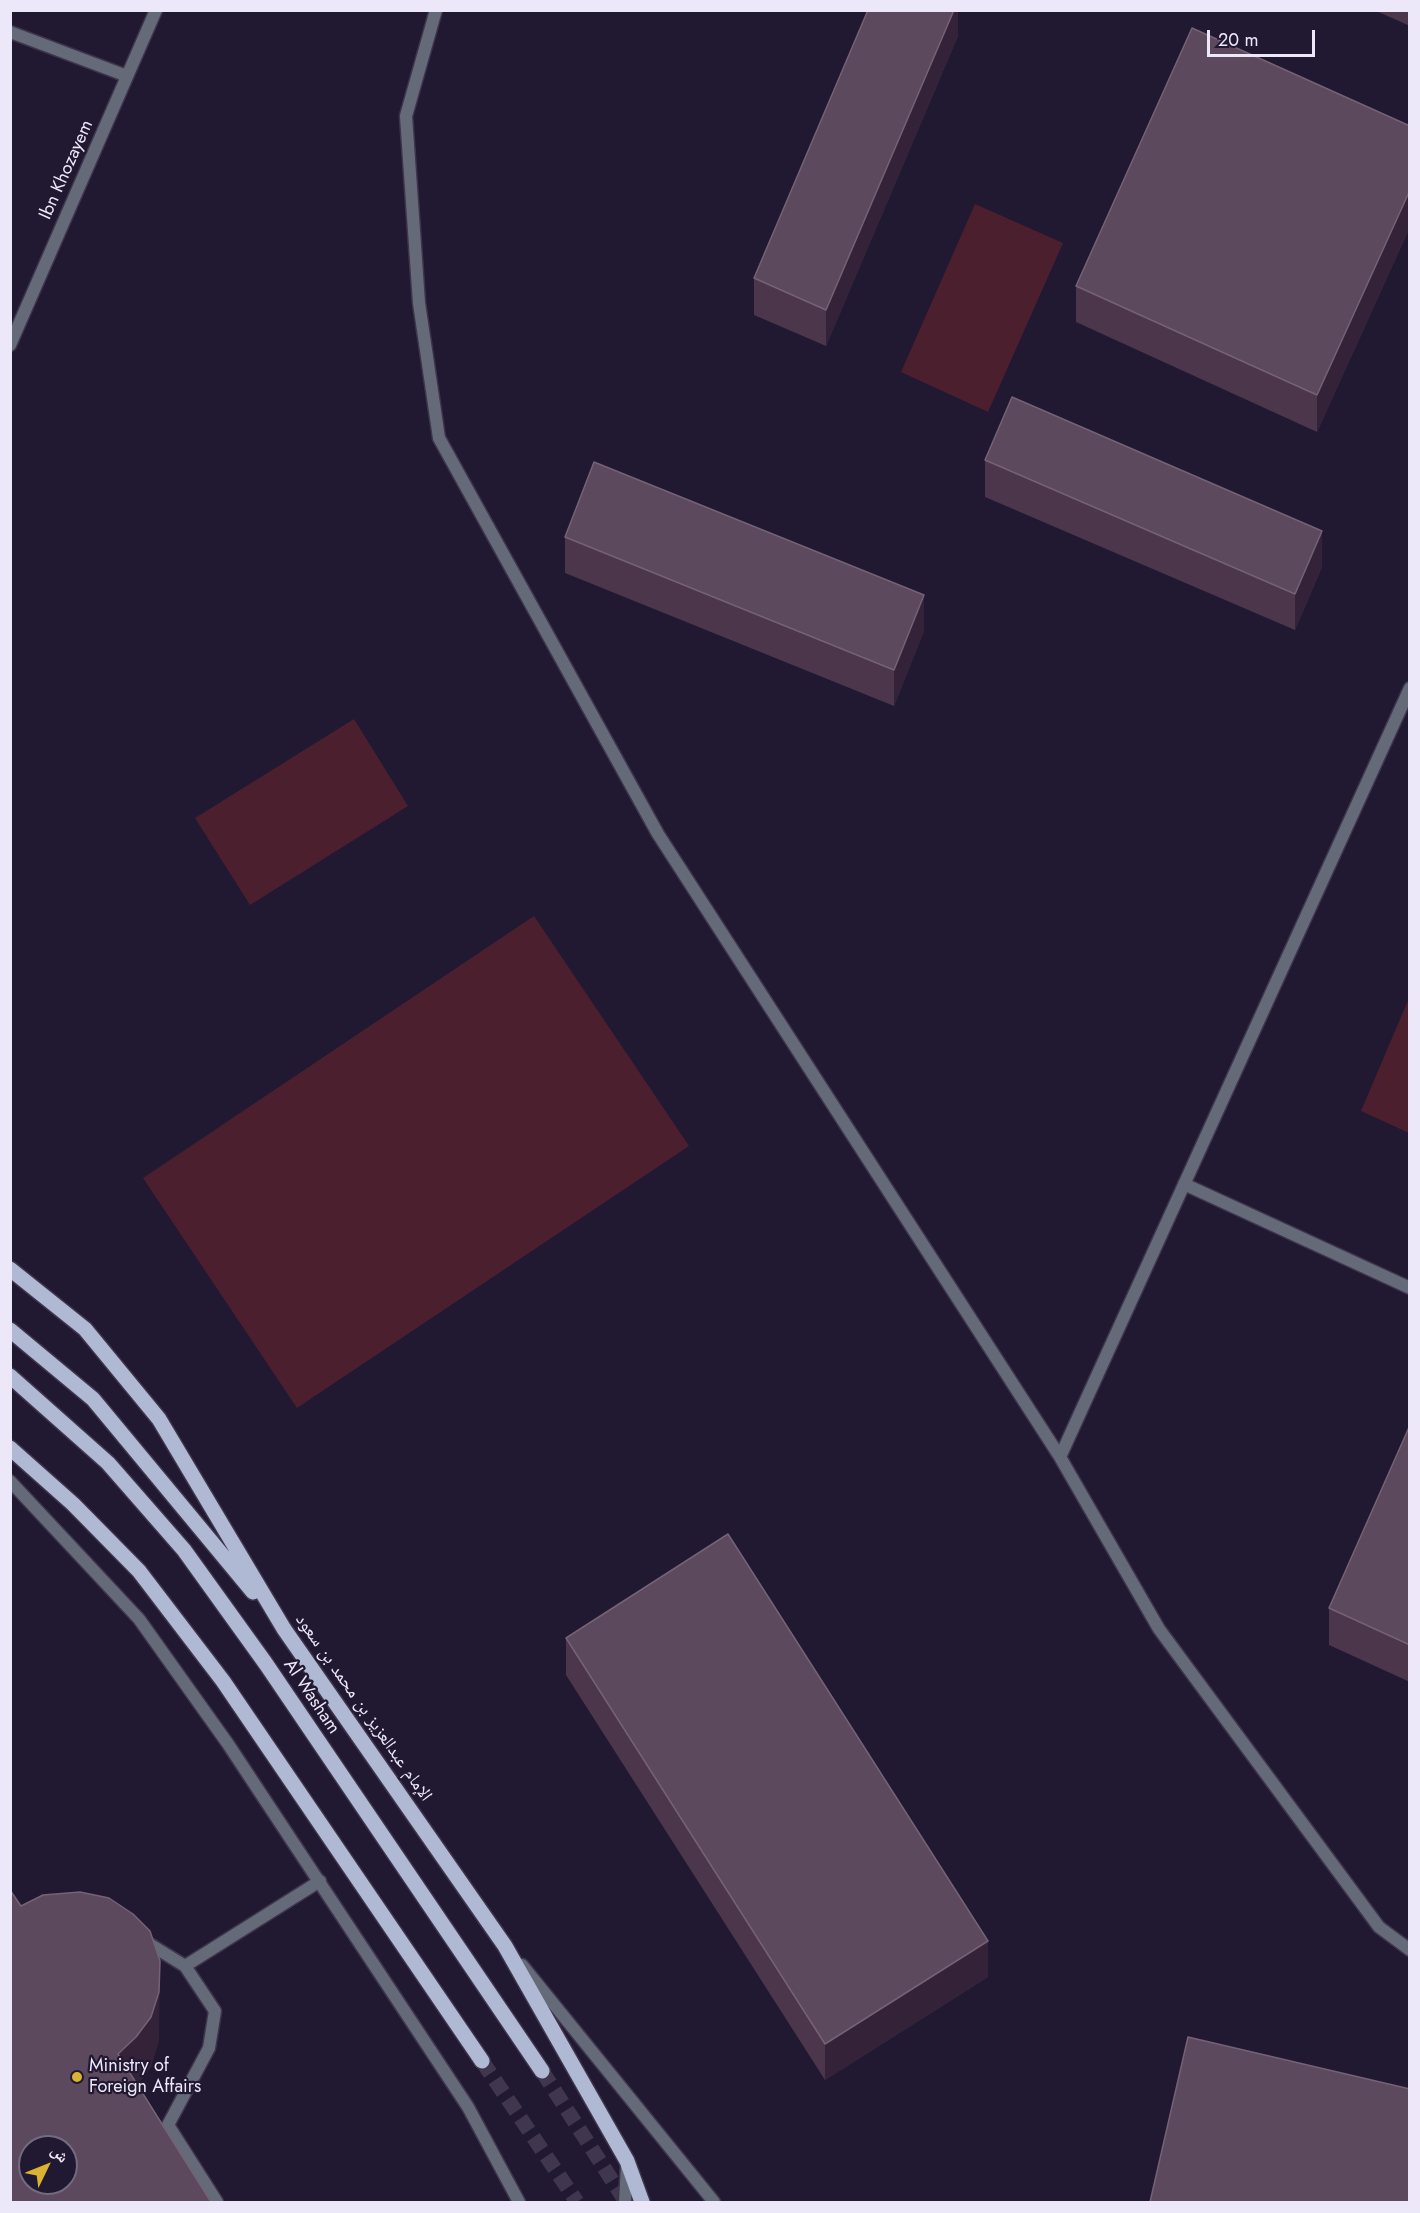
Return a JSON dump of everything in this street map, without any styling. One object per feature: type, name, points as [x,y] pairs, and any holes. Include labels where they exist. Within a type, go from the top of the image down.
[{"type":"main road","name":"الإمام عبدالعزيز بن محمد بن سعود","points":[[10,1269],[85,1329],[159,1419],[284,1629],[494,1930],[627,2161],[642,2202]]},
{"type":"main road","points":[[10,1330],[93,1399],[284,1629]]},
{"type":"main road","name":"Al Washam","points":[[10,1376],[108,1463],[184,1550],[266,1664],[542,2071]]},
{"type":"main road","points":[[10,1448],[73,1504],[146,1580],[223,1681],[482,2061]]},
{"type":"street","name":"Ibn Khozayem","points":[[10,345],[156,10]]},
{"type":"street","points":[[436,10],[406,116],[419,303],[440,438],[658,834],[1060,1457],[1159,1629],[1379,1927],[1410,1950]]},
{"type":"street","points":[[10,32],[127,76]]},
{"type":"street","points":[[1060,1457],[1410,688]]},
{"type":"street","points":[[1184,1184],[1410,1288]]},
{"type":"street","points":[[10,1481],[139,1619],[228,1744],[468,2107],[519,2202]]},
{"type":"street","points":[[185,1966],[320,1881]]},
{"type":"street","points":[[494,1930],[714,2202]]},
{"type":"street","points":[[132,1933],[185,1966],[215,2012],[209,2048],[168,2125],[217,2202]]},
{"type":"street","points":[[625,2202],[627,2161]]},
{"type":"shaded area","points":[[975,204],[1063,243],[988,412],[901,372]]},
{"type":"shaded area","points":[[354,719],[408,806],[250,905],[195,818]]},
{"type":"shaded area","points":[[534,916],[689,1146],[297,1408],[143,1178]]},
{"type":"shaded area","points":[[1409,998],[1409,1133],[1361,1111]]},
{"type":"building","points":[[868,10],[954,10],[826,310],[754,278]]},
{"type":"building","points":[[1192,28],[1410,126],[1410,190],[1317,395],[1076,286]]},
{"type":"building","points":[[1012,397],[1322,531],[1295,594],[985,460]]},
{"type":"building","points":[[594,462],[924,595],[894,670],[565,537]]},
{"type":"building","points":[[1410,1425],[1410,1645],[1329,1608]]},
{"type":"building","points":[[728,1534],[988,1941],[825,2044],[566,1638]]},
{"type":"building","name":"Ministry of Foreign Affairs","points":[[10,1890],[21,1906],[43,1895],[80,1892],[109,1898],[133,1914],[150,1931],[160,1961],[159,1992],[151,2017],[136,2037],[118,2054],[211,2202],[10,2202]]},
{"type":"building","points":[[1188,2037],[1410,2089],[1410,2202],[1150,2202]]},
{"type":"tunnel","points":[[482,2061],[577,2202]]},
{"type":"tunnel","points":[[542,2071],[626,2202]]},
{"type":"place","name":"Ministry of Foreign Affairs","points":[[77,2077]]}]
